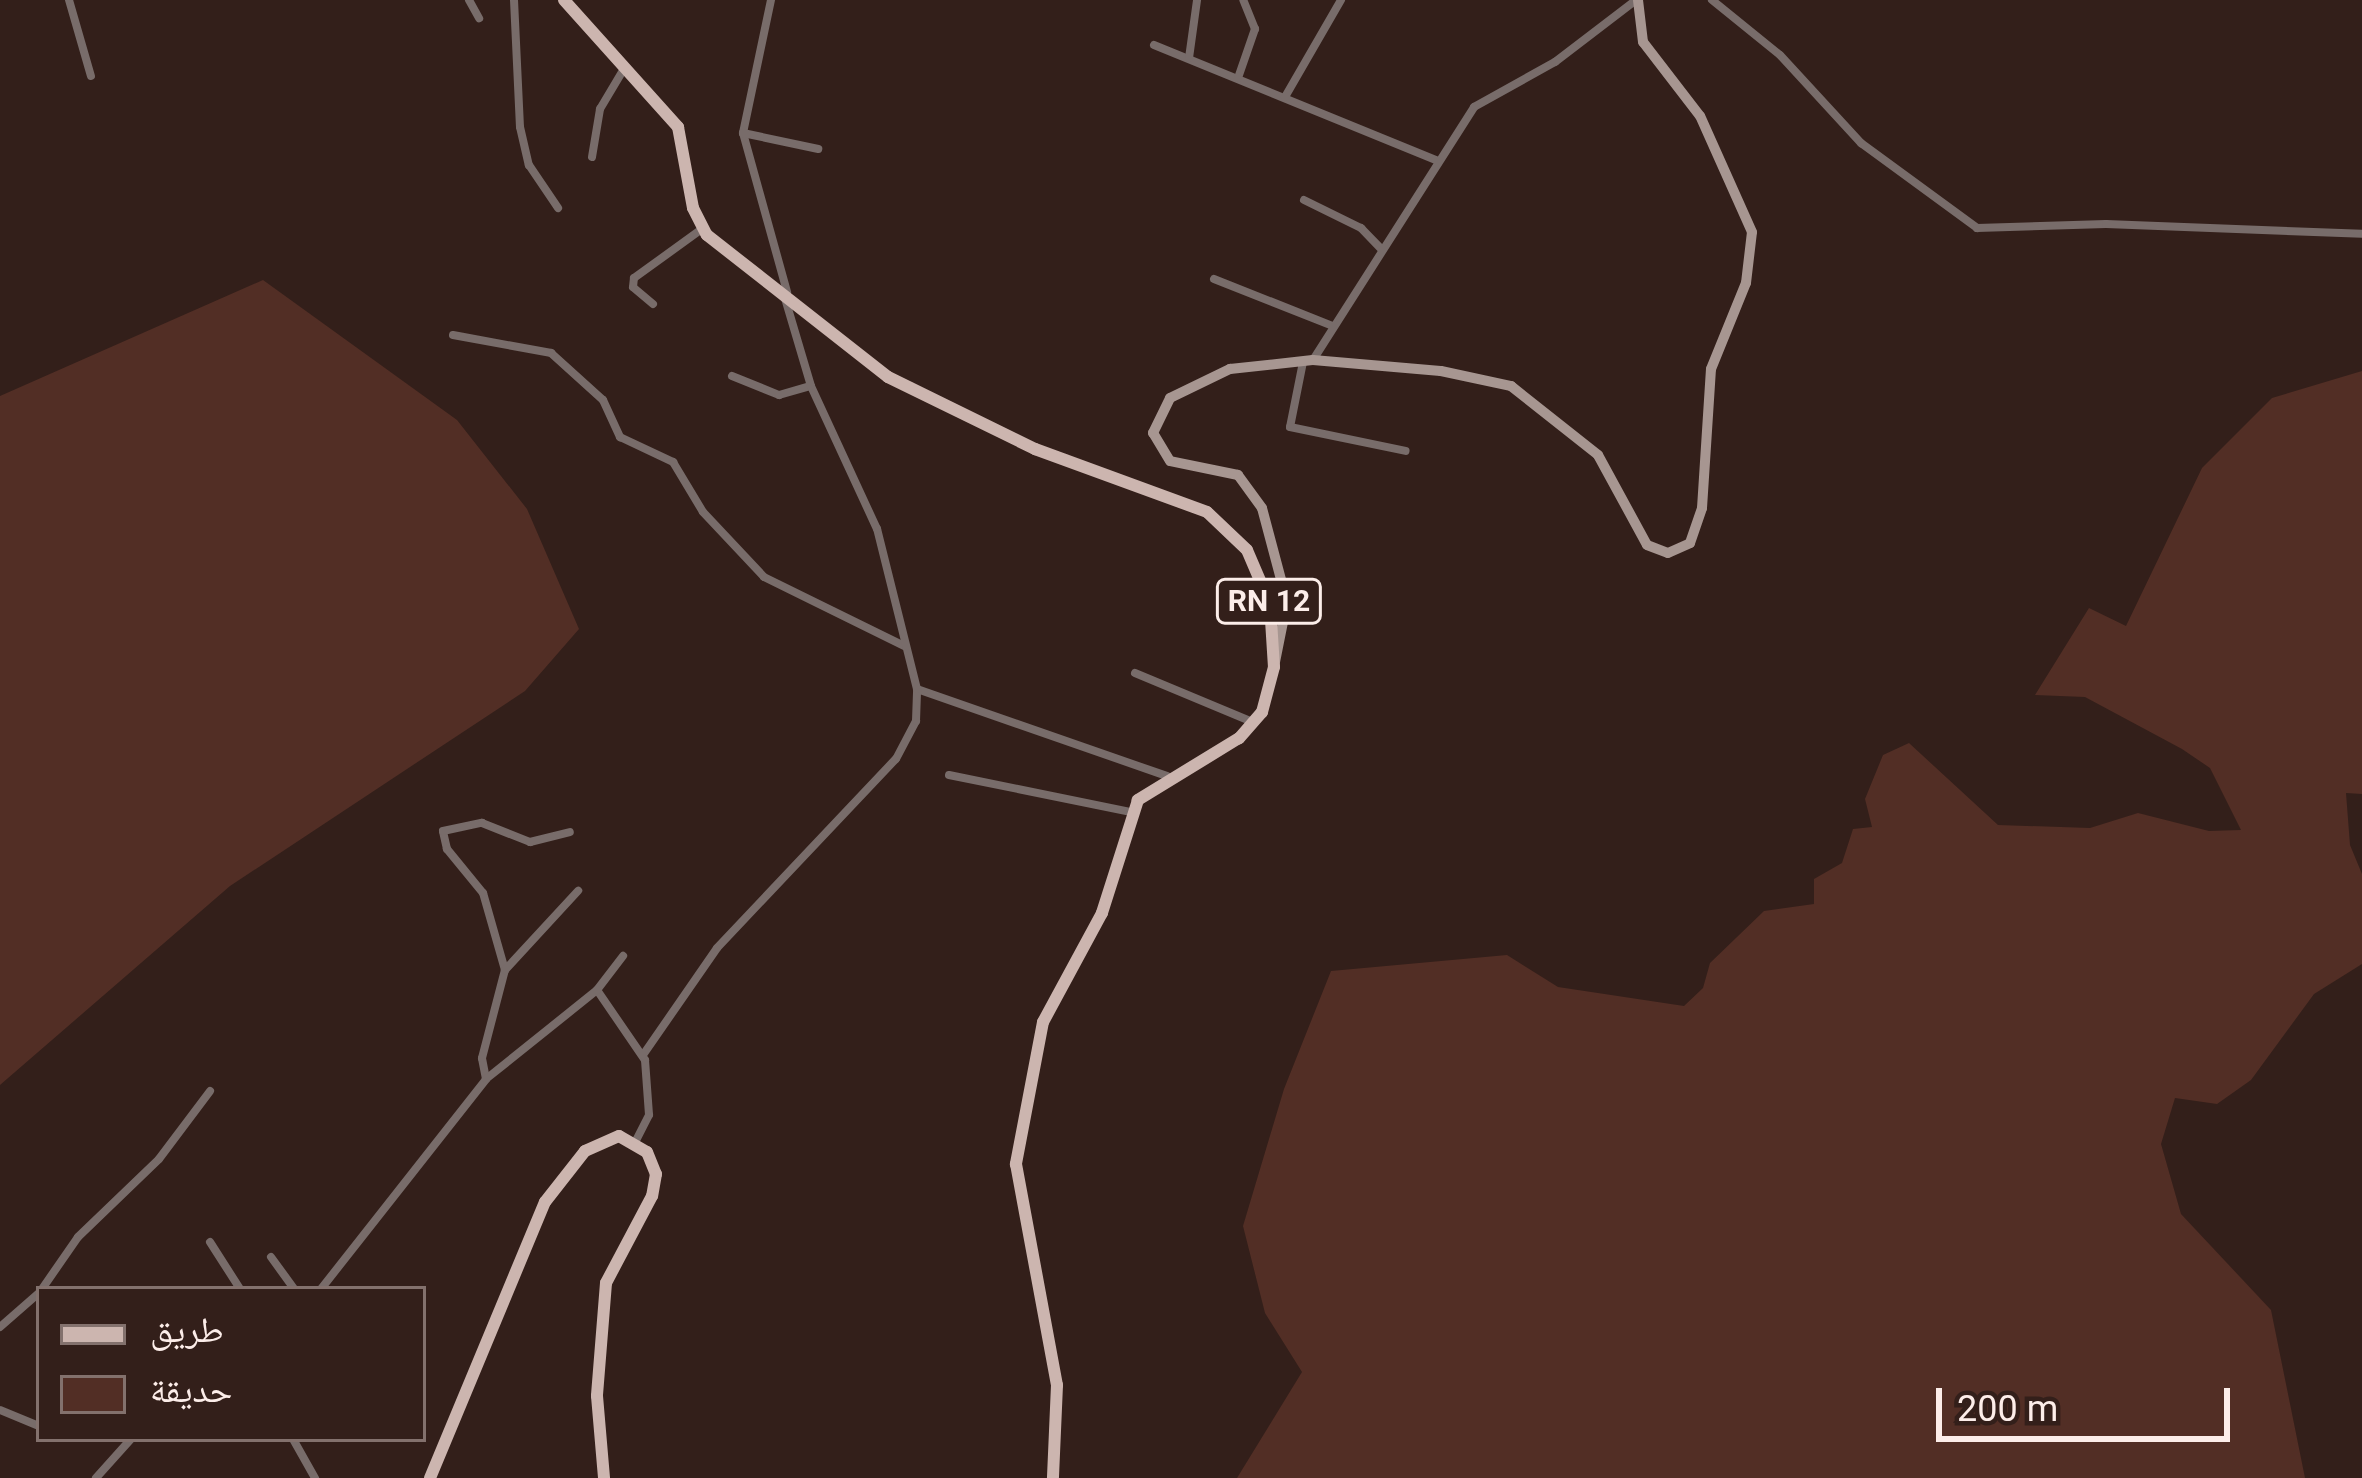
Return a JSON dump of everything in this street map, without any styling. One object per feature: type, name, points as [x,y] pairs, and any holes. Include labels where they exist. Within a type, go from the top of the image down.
[{"type":"main road","points":[[564,0],[678,127],[702,229]]},
{"type":"main road","points":[[1274,668],[1287,602],[1262,508],[1238,475],[1166,458],[1153,427],[1159,408],[1201,380],[1261,362],[1308,360],[1511,386],[1598,455],[1647,545],[1668,553],[1690,543],[1702,508],[1711,369],[1746,283],[1752,232],[1690,97],[1642,43],[1637,0]]},
{"type":"main road","name":"RN 12","points":[[702,229],[785,291],[867,364],[920,395],[1034,449],[1216,519],[1261,578],[1274,668],[1254,722]]},
{"type":"main road","points":[[1053,1478],[1057,1384],[1019,1189],[1017,1138],[1051,999],[1102,914],[1131,812],[1167,776],[1254,722]]},
{"type":"main road","points":[[430,1478],[545,1202],[585,1151],[619,1136],[635,1142],[656,1174],[652,1196],[606,1283],[597,1396],[604,1478]]},
{"type":"street","points":[[69,0],[91,76]]},
{"type":"street","points":[[469,0],[479,18]]},
{"type":"street","points":[[514,0],[520,127],[529,165],[558,208]]},
{"type":"street","points":[[643,1055],[769,888],[903,751],[916,721],[917,689],[877,529],[811,386],[743,133],[770,0]]},
{"type":"street","points":[[1189,58],[1197,0]]},
{"type":"street","points":[[1238,78],[1255,29],[1243,0]]},
{"type":"street","points":[[1285,98],[1341,0]]},
{"type":"street","points":[[1406,451],[1290,427],[1308,360],[1436,160],[1480,102],[1556,62],[1637,0]]},
{"type":"street","points":[[1712,0],[1780,55],[1873,153],[1977,228],[2105,224],[2362,234]]},
{"type":"street","points":[[1154,45],[1436,160]]},
{"type":"street","points":[[592,157],[600,109],[626,66]]},
{"type":"street","points":[[743,133],[818,149]]},
{"type":"street","points":[[1304,200],[1361,228],[1381,249]]},
{"type":"street","points":[[653,304],[634,278],[702,229]]},
{"type":"street","points":[[1214,278],[1334,326]]},
{"type":"street","points":[[453,335],[550,353],[604,400],[620,437],[674,462],[703,512],[764,577],[905,646]]},
{"type":"street","points":[[732,376],[779,395],[811,386]]},
{"type":"street","points":[[1135,673],[1254,722]]},
{"type":"street","points":[[917,689],[1167,776]]},
{"type":"street","points":[[950,775],[1131,812]]},
{"type":"street","points":[[505,970],[483,893],[447,849],[443,831],[482,823],[530,842],[571,832]]},
{"type":"street","points":[[486,1079],[482,1058],[505,970],[578,891]]},
{"type":"street","points":[[323,1286],[486,1079],[597,990],[622,956]]},
{"type":"street","points":[[597,990],[643,1055],[649,1114],[635,1142]]},
{"type":"street","points":[[44,1286],[78,1238],[185,1130],[209,1091]]},
{"type":"street","points":[[210,1242],[238,1286]]},
{"type":"street","points":[[271,1257],[292,1286]]},
{"type":"street","points":[[0,1327],[36,1295]]},
{"type":"street","points":[[0,1410],[36,1425]]},
{"type":"street","points":[[96,1478],[128,1442]]},
{"type":"street","points":[[294,1442],[316,1478]]},
{"type":"green space","points":[[263,280],[457,420],[527,509],[579,629],[525,691],[230,886],[0,1085],[0,396]]},
{"type":"green space","points":[[2362,371],[2362,794],[2346,793],[2350,845],[2362,874],[2362,964],[2314,994],[2251,1080],[2217,1104],[2175,1098],[2161,1144],[2181,1214],[2271,1310],[2305,1478],[1237,1478],[1302,1372],[1265,1313],[1243,1226],[1284,1089],[1331,971],[1507,955],[1558,987],[1684,1006],[1703,988],[1710,963],[1764,911],[1814,904],[1814,879],[1842,863],[1853,829],[1872,827],[1865,799],[1883,755],[1909,743],[1998,825],[2090,828],[2138,813],[2209,831],[2241,830],[2210,768],[2182,749],[2085,697],[2035,695],[2089,608],[2126,626],[2202,468],[2272,398]]}]
